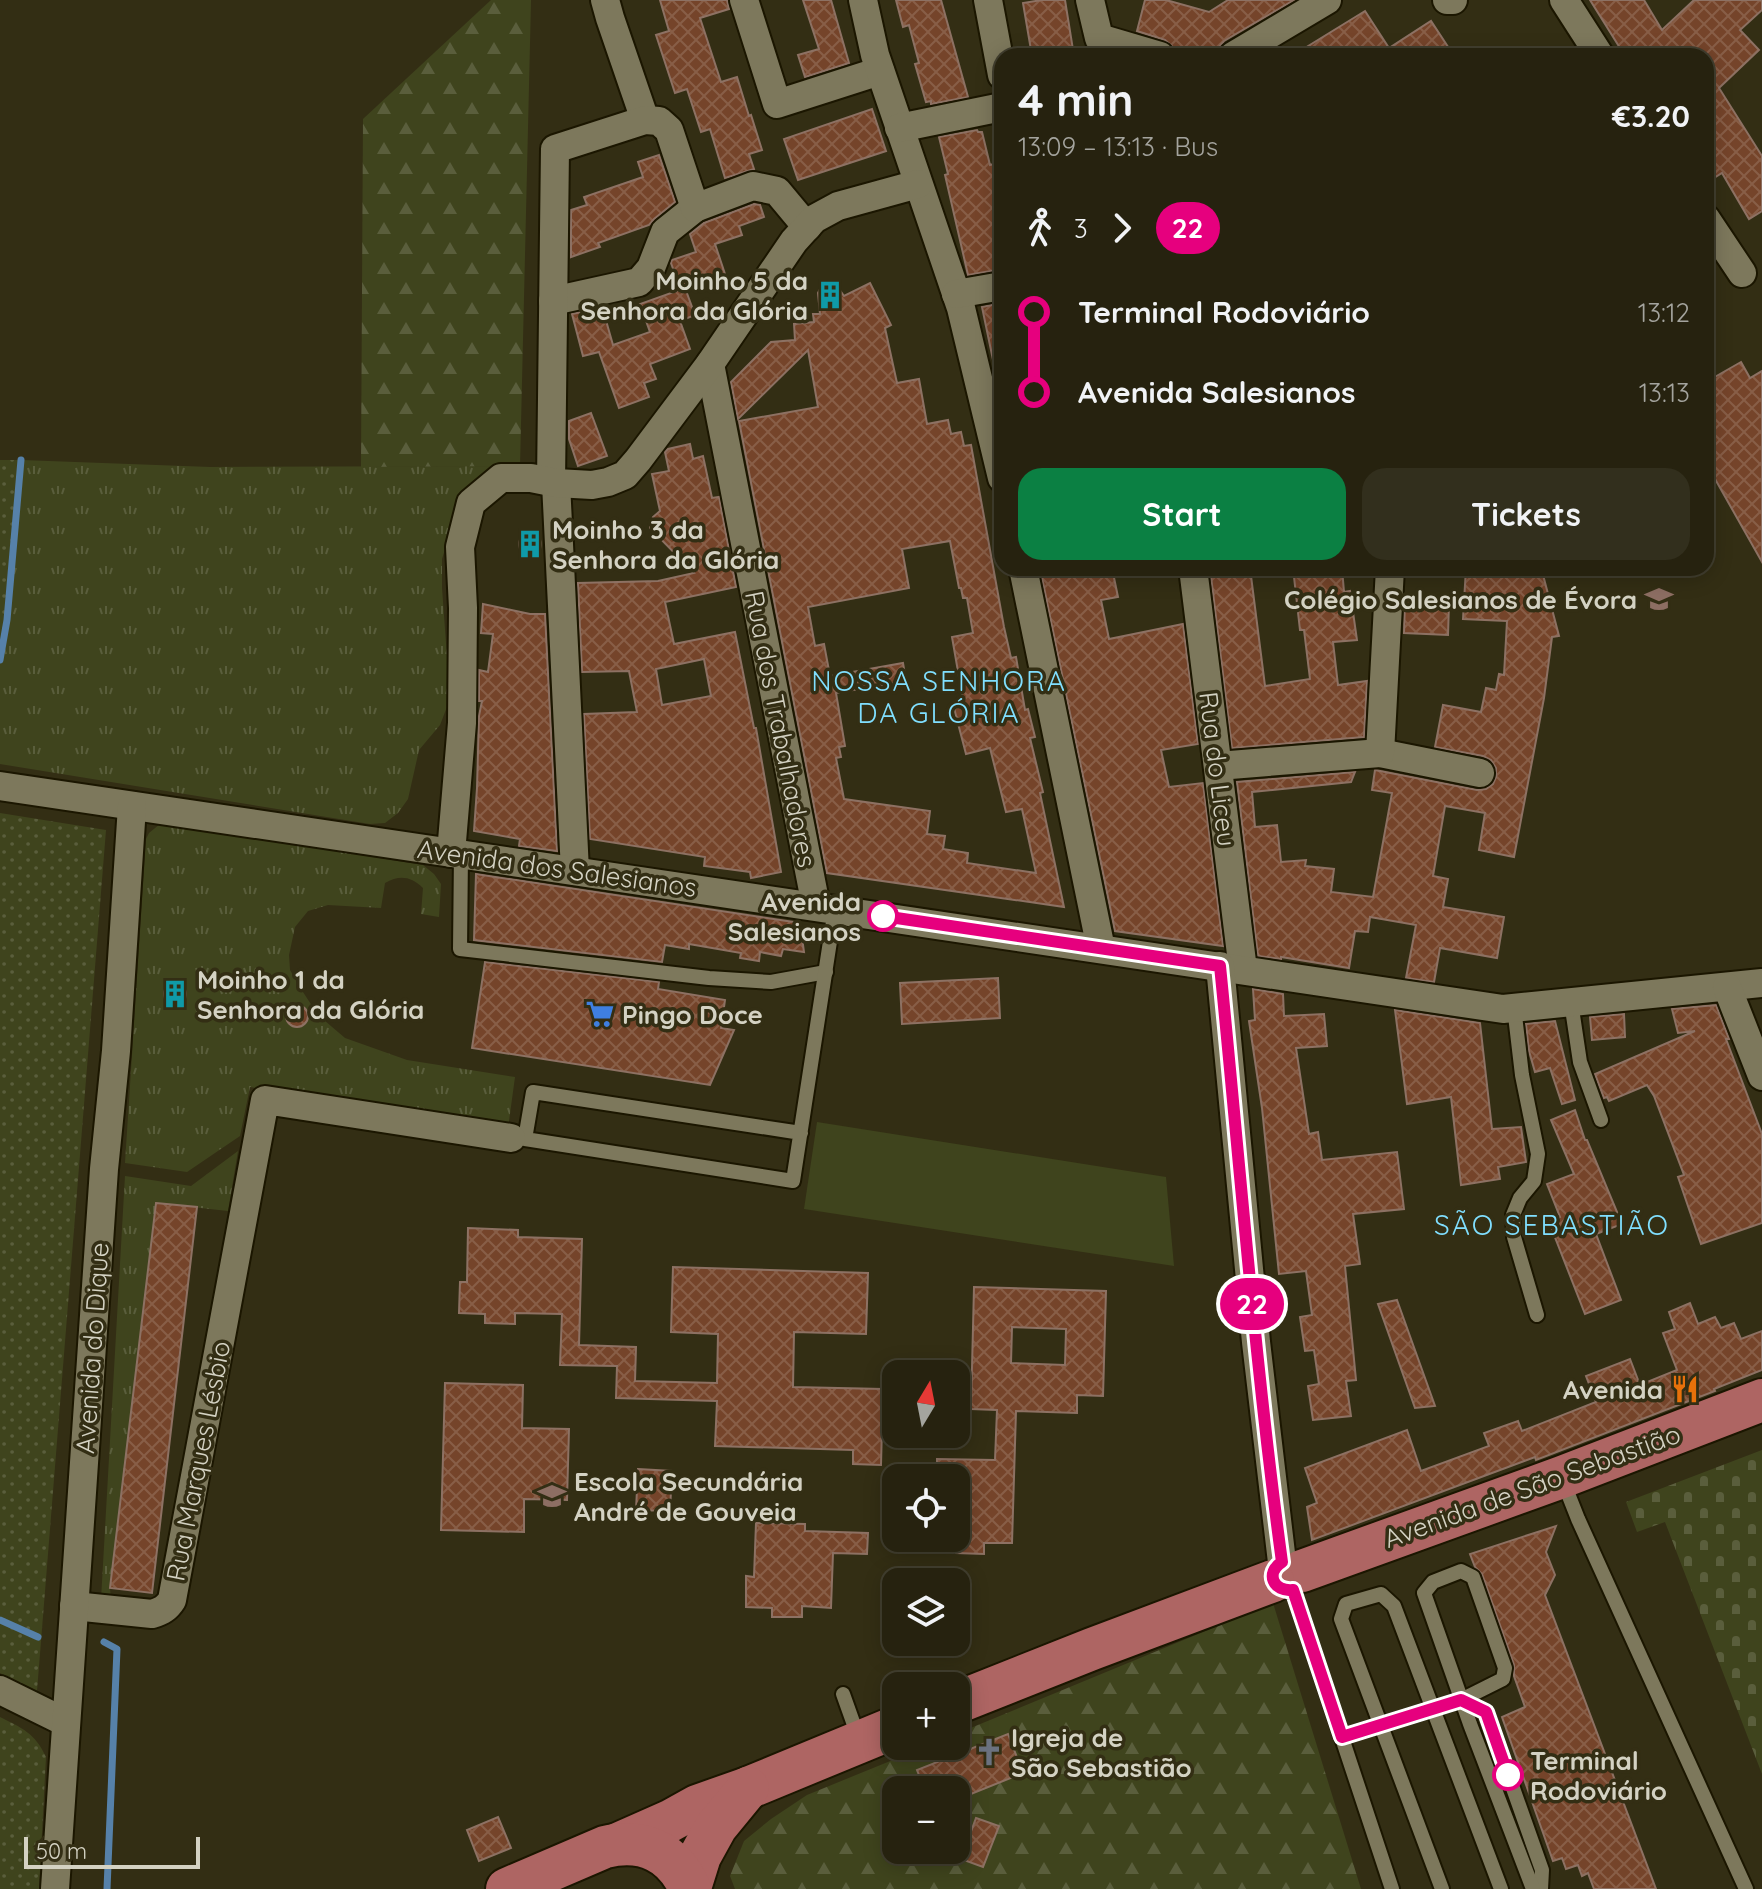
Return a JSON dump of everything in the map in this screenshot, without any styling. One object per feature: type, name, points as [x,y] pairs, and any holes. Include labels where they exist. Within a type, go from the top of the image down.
[{"type":"main road","name":"Avenida de São Sebastião","points":[[970,1697],[1092,1649],[1562,1477],[1762,1400]]},
{"type":"main road","points":[[507,1889],[670,1821],[697,1806],[878,1735]]},
{"type":"main road","points":[[690,1889],[700,1856],[716,1827],[748,1788]]},
{"type":"main road","points":[[564,1889],[576,1866],[605,1848],[637,1844],[656,1850],[673,1861],[685,1876],[690,1889]]},
{"type":"street","points":[[605,0],[610,18],[695,208]]},
{"type":"street","points":[[744,0],[777,104],[880,71]]},
{"type":"street","points":[[863,0],[880,71],[956,294],[994,446]]},
{"type":"street","points":[[988,0],[997,48]]},
{"type":"street","points":[[1090,0],[1099,38],[1133,48]]},
{"type":"street","points":[[1246,48],[1327,0]]},
{"type":"street","points":[[1447,0],[1453,0]]},
{"type":"street","points":[[1564,0],[1587,48]]},
{"type":"street","points":[[899,128],[994,109]]},
{"type":"street","points":[[575,871],[546,481],[555,149],[657,125]]},
{"type":"street","points":[[456,854],[462,723],[460,547],[471,503],[501,478],[592,485],[625,475],[710,364],[794,241],[814,219],[838,206],[918,184]]},
{"type":"street","points":[[553,301],[639,282],[651,268],[665,232],[695,208],[753,186],[777,191],[807,227]]},
{"type":"street","points":[[1714,231],[1742,273]]},
{"type":"street","points":[[956,294],[994,287]]},
{"type":"street","name":"Rua dos Trabalhadores","points":[[710,364],[826,908]]},
{"type":"street","points":[[1025,576],[1101,949]]},
{"type":"street","name":"Rua do Liceu","points":[[1194,576],[1218,766],[1254,1327],[1272,1489],[1288,1576]]},
{"type":"street","points":[[1380,753],[1390,576]]},
{"type":"street","points":[[1218,766],[1380,753],[1480,773]]},
{"type":"street","name":"Avenida dos Salesianos","points":[[0,786],[1503,1009],[1762,983]]},
{"type":"street","name":"Avenida do Dique","points":[[55,1889],[132,806]]},
{"type":"street","points":[[1727,987],[1762,1076]]},
{"type":"street","name":"Rua Marques Lésbio","points":[[74,1606],[152,1614],[161,1612],[172,1600],[265,1100],[511,1138]]},
{"type":"street","points":[[0,1690],[65,1722]]},
{"type":"lane","points":[[456,854],[460,949],[709,978],[771,982],[826,972]]},
{"type":"lane","points":[[801,1133],[533,1092],[525,1139],[793,1181],[801,1133],[826,972],[826,908]]},
{"type":"lane","points":[[1571,1002],[1580,1062],[1601,1120]]},
{"type":"lane","points":[[1514,1007],[1522,1075],[1538,1154],[1534,1181],[1520,1198],[1513,1215],[1514,1237],[1537,1315]]},
{"type":"lane","points":[[1562,1477],[1584,1533],[1746,1889]]},
{"type":"lane","points":[[1342,1737],[1461,1700],[1503,1679],[1505,1668],[1473,1577],[1461,1571],[1433,1582],[1424,1593],[1461,1700],[1533,1889]]},
{"type":"lane","points":[[1288,1576],[1392,1889]]},
{"type":"lane","points":[[1442,1889],[1341,1619],[1346,1604],[1381,1594],[1394,1606],[1501,1889]]},
{"type":"lane","points":[[843,1694],[878,1735]]},
{"type":"lane","points":[[1461,1700],[1486,1712],[1542,1870],[1541,1889]]},
{"type":"green space","points":[[491,0],[531,0],[520,466],[361,467],[363,119]]},
{"type":"green space","points":[[0,460],[21,460],[7,620],[0,664]]},
{"type":"green space","points":[[21,460],[210,467],[541,466],[453,523],[442,559],[450,699],[440,725],[419,750],[408,799],[398,813],[385,823],[370,824],[0,764],[0,660],[7,620]]},
{"type":"green space","points":[[0,813],[106,830],[37,1691],[0,1673]]},
{"type":"green space","points":[[160,824],[423,865],[434,874],[441,884],[439,917],[421,914],[423,888],[405,878],[385,883],[381,908],[328,905],[308,911],[295,927],[289,955],[290,970],[318,1015],[345,1038],[407,1060],[515,1077],[508,1128],[250,1087],[240,1136],[187,1172],[125,1163],[146,839]]},
{"type":"green space","points":[[817,1122],[1166,1177],[1174,1266],[804,1209]]},
{"type":"green space","points":[[238,1151],[228,1211],[156,1203],[110,1588],[111,1601],[101,1600],[125,1176],[191,1186]]},
{"type":"green space","points":[[1762,1450],[1762,1774],[1665,1522],[1637,1532],[1626,1502]]},
{"type":"green space","points":[[1273,1603],[1361,1889],[735,1889],[730,1876],[744,1841],[807,1795],[893,1760],[970,1760],[970,1728]]},
{"type":"green space","points":[[0,1717],[32,1737],[46,1757],[39,1889],[0,1889]]},
{"type":"building","points":[[660,0],[727,0],[729,9],[700,18],[721,82],[737,77],[751,115],[762,150],[749,154],[754,169],[725,178],[710,129],[701,132],[687,89],[675,93],[656,35],[669,31]]},
{"type":"building","points":[[803,0],[831,0],[849,63],[805,77],[798,55],[819,49]]},
{"type":"building","points":[[896,0],[941,0],[968,97],[931,104],[931,101],[926,102],[915,64],[919,63],[909,25],[903,27]]},
{"type":"building","points":[[1065,0],[1073,48],[1031,48],[1023,3]]},
{"type":"building","points":[[1145,0],[1166,0],[1209,12],[1228,0],[1294,0],[1224,41],[1218,48],[1174,48],[1165,40],[1137,31]]},
{"type":"building","points":[[1590,0],[1644,0],[1662,30],[1694,0],[1762,0],[1762,10],[1740,30],[1759,50],[1719,88],[1762,156],[1762,211],[1749,219],[1722,173],[1714,178],[1714,48],[1620,48]]},
{"type":"building","points":[[1365,11],[1389,48],[1305,48]]},
{"type":"building","points":[[1431,21],[1449,48],[1389,48]]},
{"type":"building","points":[[872,109],[886,151],[798,180],[784,139]]},
{"type":"building","points":[[977,130],[982,132],[990,165],[994,164],[994,270],[968,275],[939,137]]},
{"type":"building","points":[[659,155],[675,202],[649,225],[598,243],[600,247],[571,257],[571,210],[587,205],[584,197],[643,177],[638,162]]},
{"type":"building","points":[[754,204],[760,205],[764,217],[739,226],[742,235],[715,244],[725,274],[680,288],[671,263],[696,252],[690,234],[704,223]]},
{"type":"building","points":[[870,283],[891,325],[885,328],[897,383],[919,379],[927,424],[948,420],[951,434],[961,432],[964,446],[971,445],[1004,627],[1011,658],[1016,657],[1025,710],[1028,709],[1035,737],[1030,738],[1064,907],[827,873],[739,421],[818,407],[808,350],[738,419],[731,382],[771,342],[795,340],[794,324],[814,322],[813,314],[820,314],[818,293],[821,287],[837,286],[844,296]],"holes":[[[950,541],[963,598],[967,598],[973,633],[952,637],[964,706],[954,708],[966,754],[990,748],[1006,812],[1022,809],[1036,873],[967,863],[968,853],[943,849],[945,836],[927,834],[930,811],[844,799],[836,758],[841,757],[839,747],[845,746],[836,693],[906,681],[903,663],[830,676],[824,644],[815,646],[808,607],[909,588],[902,549]]]},
{"type":"building","points":[[685,288],[695,315],[680,321],[690,349],[650,364],[656,379],[644,383],[649,397],[619,408],[599,352],[583,356],[572,314],[592,310],[595,320],[605,317],[613,345],[650,332],[640,304]]},
{"type":"building","points":[[994,305],[994,360],[993,360],[982,307]]},
{"type":"building","points":[[1741,362],[1750,378],[1762,371],[1762,562],[1714,477],[1714,377]]},
{"type":"building","points":[[591,413],[607,456],[578,466],[569,439],[569,421]]},
{"type":"building","points":[[690,444],[693,459],[703,456],[712,498],[719,497],[736,587],[665,602],[674,644],[735,632],[756,728],[781,872],[751,878],[750,872],[704,866],[705,857],[590,839],[584,714],[637,712],[629,671],[582,672],[578,583],[658,581],[694,573],[650,528],[653,517],[660,511],[652,474],[669,471],[665,452]],"holes":[[[704,659],[711,696],[662,705],[656,669]]]},
{"type":"building","name":"Moinho 3 da Senhora da Glória","points":[[530,533],[538,536],[541,544],[538,552],[530,555],[522,552],[519,544],[522,536]]},
{"type":"building","points":[[1042,576],[1114,576],[1118,597],[1101,600],[1109,639],[1183,624],[1198,744],[1161,750],[1169,787],[1203,783],[1223,946],[1115,931]]},
{"type":"building","points":[[1211,576],[1251,576],[1265,686],[1310,679],[1294,576],[1343,576],[1344,592],[1350,591],[1357,640],[1333,642],[1338,685],[1367,681],[1364,737],[1232,748]]},
{"type":"building","points":[[1466,576],[1543,576],[1559,636],[1552,637],[1544,698],[1514,857],[1479,850],[1485,813],[1445,806],[1433,876],[1448,879],[1443,907],[1504,917],[1497,958],[1440,948],[1434,982],[1406,978],[1416,925],[1370,917],[1368,932],[1355,931],[1349,968],[1258,956],[1237,782],[1355,772],[1351,782],[1252,792],[1255,827],[1277,825],[1281,862],[1306,860],[1305,866],[1334,869],[1331,892],[1373,897],[1392,793],[1372,790],[1375,770],[1477,790],[1493,784],[1496,768],[1491,760],[1435,747],[1443,705],[1481,712],[1486,688],[1496,690],[1499,674],[1504,675],[1507,621],[1463,619]]},
{"type":"building","points":[[1405,600],[1449,603],[1448,635],[1404,633]]},
{"type":"building","points":[[483,604],[545,614],[557,851],[519,846],[520,839],[474,831],[482,701],[479,701],[479,670],[488,672],[493,634],[481,633]]},
{"type":"building","points":[[476,874],[800,923],[804,952],[783,949],[781,956],[760,952],[759,961],[740,958],[741,953],[689,944],[689,949],[665,945],[662,962],[474,940]]},
{"type":"building","name":"Pingo Doce","points":[[485,962],[659,982],[658,989],[725,1000],[721,1028],[734,1030],[710,1085],[472,1048]]},
{"type":"building","points":[[998,978],[1000,1018],[902,1024],[900,983]]},
{"type":"building","name":"Moinho 1 da Senhora da Glória","points":[[175,983],[183,986],[186,994],[183,1002],[175,1005],[167,1002],[164,994],[167,986]]},
{"type":"building","points":[[1253,989],[1283,994],[1284,1016],[1324,1014],[1327,1046],[1296,1048],[1309,1134],[1318,1132],[1322,1160],[1397,1152],[1404,1209],[1353,1214],[1360,1264],[1345,1266],[1356,1380],[1346,1381],[1351,1416],[1313,1420],[1308,1386],[1319,1384],[1314,1350],[1305,1351],[1300,1317],[1312,1315],[1306,1271],[1279,1274],[1262,1108],[1249,1021],[1255,1020]]},
{"type":"building","points":[[297,1005],[305,1008],[308,1016],[305,1024],[297,1027],[289,1024],[286,1016],[289,1008]]},
{"type":"building","points":[[1716,1005],[1762,1134],[1762,1223],[1701,1244],[1678,1177],[1684,1175],[1654,1096],[1647,1085],[1609,1101],[1607,1097],[1604,1098],[1595,1074],[1695,1031],[1678,1033],[1672,1009]]},
{"type":"building","points":[[1395,1010],[1480,1023],[1492,1129],[1521,1127],[1526,1162],[1498,1167],[1500,1179],[1461,1185],[1451,1097],[1407,1104]]},
{"type":"building","points":[[1624,1014],[1625,1037],[1592,1040],[1590,1017]]},
{"type":"building","points":[[1555,1021],[1575,1100],[1562,1104],[1550,1068],[1535,1072],[1526,1024]]},
{"type":"building","points":[[1575,1110],[1622,1224],[1596,1234],[1621,1300],[1585,1314],[1549,1222],[1560,1217],[1547,1184],[1574,1174],[1551,1120]]},
{"type":"building","points":[[156,1203],[197,1207],[152,1593],[110,1588]]},
{"type":"building","points":[[468,1228],[518,1230],[518,1237],[582,1239],[579,1345],[636,1347],[635,1381],[717,1383],[718,1334],[671,1332],[673,1267],[868,1273],[866,1334],[794,1332],[793,1387],[882,1389],[881,1465],[853,1464],[853,1450],[715,1446],[717,1401],[616,1398],[617,1366],[560,1365],[562,1314],[515,1313],[515,1324],[485,1323],[485,1314],[459,1313],[460,1282],[467,1282]]},
{"type":"building","points":[[974,1287],[1106,1291],[1103,1396],[1077,1395],[1077,1413],[1016,1411],[1012,1543],[984,1543],[984,1554],[956,1553],[970,1552],[970,1464],[937,1464],[937,1459],[995,1460],[997,1410],[971,1409]],"holes":[[[1012,1327],[1066,1329],[1065,1365],[1011,1363]]]},
{"type":"building","points":[[1397,1300],[1435,1406],[1415,1408],[1378,1304]]},
{"type":"building","points":[[1690,1303],[1698,1324],[1715,1317],[1721,1328],[1734,1323],[1741,1339],[1762,1331],[1762,1370],[1536,1460],[1535,1457],[1312,1540],[1307,1507],[1317,1503],[1305,1468],[1407,1430],[1421,1471],[1489,1446],[1484,1433],[1518,1421],[1522,1431],[1596,1402],[1586,1376],[1630,1359],[1640,1385],[1677,1370],[1663,1333],[1675,1329],[1669,1312]]},
{"type":"building","points":[[445,1383],[523,1385],[522,1428],[569,1429],[567,1500],[524,1499],[524,1532],[441,1530]]},
{"type":"building","points":[[638,1469],[672,1471],[670,1511],[636,1510]]},
{"type":"building","points":[[756,1523],[805,1524],[805,1531],[868,1533],[867,1554],[833,1553],[831,1608],[802,1606],[802,1617],[772,1617],[772,1608],[746,1607],[746,1576],[754,1577]]},
{"type":"building","name":"Terminal Rodoviário","points":[[1556,1526],[1546,1552],[1555,1575],[1545,1595],[1656,1889],[1594,1889],[1588,1873],[1582,1876],[1578,1865],[1566,1869],[1562,1858],[1553,1861],[1502,1717],[1525,1707],[1514,1676],[1514,1665],[1482,1574],[1475,1567],[1470,1554]]},
{"type":"building","name":"Igreja de São Sebastião","points":[[1008,1734],[1023,1773],[970,1794],[970,1776],[919,1776],[917,1770],[942,1760],[970,1760],[970,1749]]},
{"type":"building","points":[[498,1817],[511,1848],[479,1861],[467,1830]]},
{"type":"building","points":[[976,1818],[999,1826],[983,1867],[970,1862],[970,1834]]},
{"type":"waterway","points":[[0,660],[7,620],[21,460]]},
{"type":"waterway","points":[[0,1620],[38,1637]]},
{"type":"waterway","points":[[104,1642],[117,1649],[107,1889]]},
{"type":"bus line","name":"22","points":[[883,916],[1220,966],[1256,1342],[1282,1562],[1273,1571],[1273,1581],[1279,1588],[1293,1590],[1342,1737],[1461,1700],[1486,1712],[1508,1775]]},
{"type":"place","name":"Moinho 5 da Senhora da Glória","points":[[830,295]]},
{"type":"place","name":"Moinho 3 da Senhora da Glória","points":[[530,544]]},
{"type":"place","name":"Colégio Salesianos de Évora","points":[[1659,599]]},
{"type":"place","name":"Avenida Salesianos","points":[[883,916]]},
{"type":"place","name":"Moinho 1 da Senhora da Glória","points":[[175,994]]},
{"type":"place","name":"Pingo Doce","points":[[600,1014]]},
{"type":"place","name":"Avenida","points":[[1685,1389]]},
{"type":"place","name":"Escola Secundária André de Gouveia","points":[[552,1496]]},
{"type":"place","name":"Igreja de São Sebastião","points":[[989,1752]]},
{"type":"place","name":"Terminal Rodoviário","points":[[1508,1775]]},
{"type":"district","name":"NOSSA SENHORA DA GLÓRIA","points":[[939,696]]},
{"type":"district","name":"SÃO SEBASTIÃO","points":[[1552,1224]]}]
